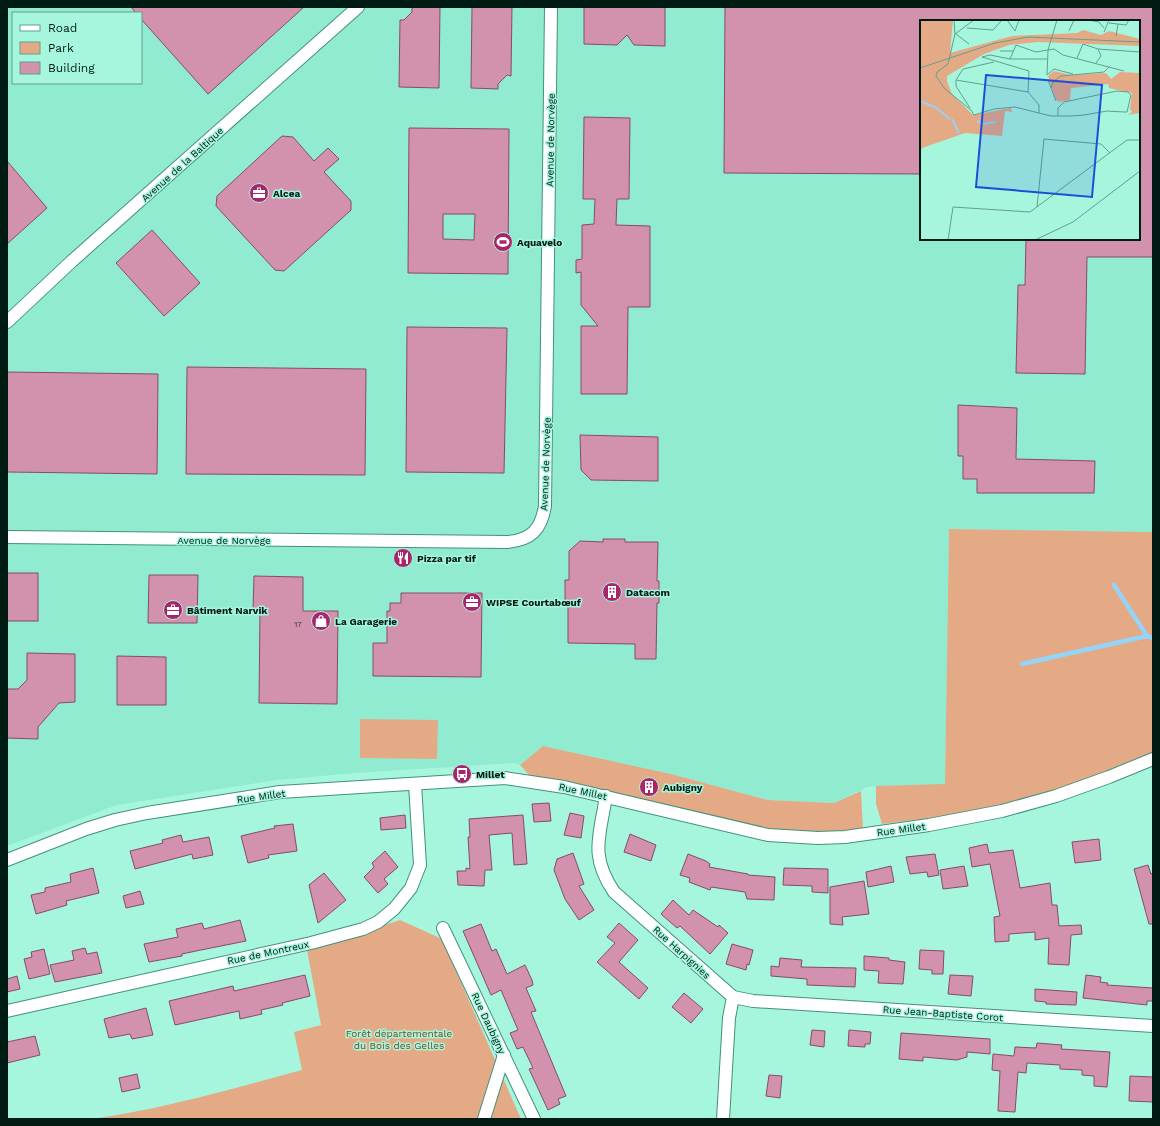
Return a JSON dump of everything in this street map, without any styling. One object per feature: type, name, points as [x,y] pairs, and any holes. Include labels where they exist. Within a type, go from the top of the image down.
[{"type":"street","name":"Avenue de la Baltique","points":[[7,322],[72,261],[358,7]]},
{"type":"street","name":"Avenue de Norvège","points":[[7,537],[507,542],[529,537],[541,522],[545,506],[551,7]]},
{"type":"street","name":"Rue Millet","points":[[7,860],[86,829],[115,820],[147,813],[280,792],[505,778],[564,787],[606,796],[768,835],[818,838],[838,837],[929,825],[1002,811],[1069,791],[1109,777],[1153,758]]},
{"type":"street","name":"Rue de Montreux","points":[[7,1011],[311,943],[363,929],[378,922],[394,909],[411,888],[420,865],[415,784]]},
{"type":"street","name":"Rue Harpignies","points":[[606,796],[598,839],[601,866],[605,878],[614,892],[733,997]]},
{"type":"street","name":"Rue Daubigny","points":[[443,928],[534,1119]]},
{"type":"street","name":"Rue Jean-Baptiste Corot","points":[[733,997],[753,1001],[1153,1026]]},
{"type":"street","points":[[722,1119],[729,1018],[733,997]]},
{"type":"street","points":[[484,1119],[504,1055]]},
{"type":"shaded area","points":[[7,7],[1153,7],[1153,532],[949,529],[945,785],[867,787],[834,803],[768,800],[671,774],[543,746],[520,765],[515,763],[355,773],[277,780],[117,805],[7,846]]},
{"type":"green space","points":[[949,529],[1153,532],[1153,753],[1086,780],[992,810],[882,824],[876,804],[876,786],[945,784]]},
{"type":"green space","points":[[360,719],[438,720],[437,759],[360,758]]},
{"type":"green space","points":[[543,746],[671,774],[768,800],[834,803],[861,791],[863,829],[824,833],[785,833],[529,775],[520,765]]},
{"type":"green space","name":"Forêt départementale du Bois des Gelles","points":[[400,920],[442,939],[521,1119],[92,1119],[171,1104],[302,1070],[294,1032],[321,1025],[307,950]]},
{"type":"building","points":[[131,7],[304,7],[208,94],[142,20],[142,12],[135,12]]},
{"type":"building","points":[[412,7],[440,7],[439,88],[399,87],[400,20],[404,20],[412,12]]},
{"type":"building","points":[[472,7],[512,7],[511,76],[507,75],[498,84],[498,89],[471,88]]},
{"type":"building","points":[[584,7],[665,7],[665,46],[634,45],[627,35],[617,45],[584,44]]},
{"type":"building","points":[[725,7],[1153,7],[1153,257],[1087,257],[1085,374],[1016,373],[1018,285],[1025,285],[1026,240],[1140,240],[1140,20],[920,20],[920,174],[724,173]]},
{"type":"building","points":[[584,117],[630,118],[629,199],[617,199],[616,225],[650,226],[650,307],[628,307],[627,394],[581,394],[581,326],[598,326],[581,305],[581,272],[576,273],[576,260],[582,259],[582,225],[594,224],[595,199],[583,199]]},
{"type":"building","points":[[409,128],[509,129],[508,274],[408,273]],"holes":[[[443,214],[475,214],[474,240],[443,239]]]},
{"type":"building","points":[[282,136],[293,137],[314,161],[328,148],[339,159],[324,172],[351,201],[351,210],[284,271],[275,270],[216,206],[217,196]]},
{"type":"building","points":[[7,161],[47,208],[7,244]]},
{"type":"building","points":[[152,230],[200,283],[164,316],[116,263]]},
{"type":"building","points":[[407,327],[507,328],[504,473],[406,472]]},
{"type":"building","points":[[187,367],[366,369],[365,475],[186,474]]},
{"type":"building","points":[[7,372],[158,374],[157,474],[7,472]]},
{"type":"building","points":[[958,405],[1017,408],[1016,459],[1095,461],[1094,493],[977,493],[977,479],[963,479],[963,456],[958,456]]},
{"type":"building","points":[[580,435],[658,437],[658,481],[591,480],[581,470]]},
{"type":"building","name":"Datacom","points":[[603,539],[625,539],[625,542],[658,542],[657,581],[659,581],[659,603],[657,603],[656,659],[635,659],[635,644],[568,643],[568,604],[565,604],[565,580],[569,580],[569,551],[580,541],[603,542]]},
{"type":"building","points":[[7,573],[38,573],[38,621],[7,621]]},
{"type":"building","name":"Bâtiment Narvik","points":[[149,575],[198,575],[197,623],[148,623]]},
{"type":"building","points":[[254,576],[303,577],[303,611],[338,611],[337,704],[259,703],[260,611],[253,611]]},
{"type":"building","points":[[401,593],[482,593],[481,677],[373,676],[373,643],[387,643],[387,611],[390,611],[390,603],[401,603]]},
{"type":"building","points":[[27,653],[75,654],[75,702],[59,703],[38,727],[38,739],[7,738],[7,689],[18,689],[27,680]]},
{"type":"building","points":[[117,656],[166,657],[166,705],[117,705]]},
{"type":"building","points":[[549,803],[551,821],[534,822],[532,804]]},
{"type":"building","points":[[570,813],[584,816],[581,838],[564,835]]},
{"type":"building","points":[[405,815],[406,828],[381,830],[380,818]]},
{"type":"building","points":[[523,815],[527,864],[514,865],[512,833],[489,835],[492,870],[485,870],[484,886],[458,885],[457,871],[466,871],[466,868],[470,869],[468,837],[470,837],[469,819]]},
{"type":"building","points":[[293,824],[297,851],[268,855],[269,858],[248,863],[241,836],[275,828],[274,826]]},
{"type":"building","points":[[630,834],[656,845],[651,861],[624,852]]},
{"type":"building","points":[[181,835],[183,842],[209,837],[213,855],[193,859],[192,854],[135,869],[130,851],[163,843],[162,840]]},
{"type":"building","points":[[1099,839],[1101,860],[1075,863],[1072,842]]},
{"type":"building","points":[[987,844],[989,853],[1013,850],[1020,888],[1050,883],[1052,905],[1057,905],[1059,926],[1081,925],[1082,934],[1071,935],[1069,965],[1048,964],[1049,938],[1035,940],[1035,932],[1009,934],[1009,941],[995,942],[994,917],[1000,916],[990,864],[972,867],[969,848]]},
{"type":"building","points":[[385,851],[398,867],[384,879],[388,884],[378,893],[364,877],[374,867],[372,863]]},
{"type":"building","points":[[573,853],[584,884],[579,886],[594,910],[579,920],[565,899],[554,870],[557,859]]},
{"type":"building","points":[[688,854],[706,861],[710,864],[709,867],[748,875],[775,877],[774,900],[747,899],[745,892],[711,887],[710,890],[689,882],[690,878],[680,875]]},
{"type":"building","points":[[935,854],[939,875],[928,877],[927,872],[910,874],[906,857]]},
{"type":"building","points":[[1148,865],[1151,874],[1153,873],[1153,924],[1149,924],[1134,869]]},
{"type":"building","points":[[891,866],[894,882],[868,887],[866,872]]},
{"type":"building","points":[[964,866],[968,886],[943,889],[940,870]]},
{"type":"building","points":[[93,868],[99,893],[66,901],[67,905],[36,914],[31,895],[45,892],[45,888],[71,882],[70,874]]},
{"type":"building","points":[[784,868],[828,869],[828,893],[812,892],[812,886],[783,885]]},
{"type":"building","points":[[324,873],[346,900],[318,923],[309,885]]},
{"type":"building","points":[[864,881],[869,914],[842,917],[843,925],[830,924],[830,887]]},
{"type":"building","points":[[140,891],[144,904],[126,908],[123,896]]},
{"type":"building","points":[[673,900],[689,915],[693,910],[718,927],[719,925],[728,933],[710,954],[680,926],[677,928],[661,914]]},
{"type":"building","points":[[240,920],[246,941],[149,962],[144,944],[178,937],[176,929],[202,923],[204,929]]},
{"type":"building","points":[[619,923],[638,940],[619,962],[648,988],[639,999],[597,962],[615,943],[607,937]]},
{"type":"building","points":[[481,924],[492,951],[496,949],[507,974],[525,965],[532,980],[533,985],[526,988],[536,1011],[531,1012],[566,1096],[558,1099],[560,1104],[548,1110],[529,1069],[533,1068],[523,1047],[517,1049],[510,1033],[518,1030],[501,990],[491,995],[463,931]]},
{"type":"building","points":[[732,944],[753,950],[746,970],[726,964]]},
{"type":"building","points":[[85,948],[87,954],[97,952],[102,973],[55,982],[50,965],[74,960],[72,951]]},
{"type":"building","points":[[44,949],[50,974],[29,979],[24,959],[32,957],[31,952]]},
{"type":"building","points":[[920,950],[944,951],[943,974],[932,974],[932,970],[919,969]]},
{"type":"building","points":[[864,956],[889,958],[889,960],[905,962],[903,984],[878,983],[879,971],[864,970]]},
{"type":"building","points":[[780,958],[802,960],[801,967],[856,968],[855,987],[807,985],[807,979],[771,976],[771,966],[779,967]]},
{"type":"building","points":[[305,975],[310,996],[282,1003],[283,1005],[261,1010],[262,1014],[240,1019],[239,1011],[175,1025],[169,1001],[233,986],[234,991]]},
{"type":"building","points":[[950,975],[973,976],[971,996],[948,994]]},
{"type":"building","points":[[1086,975],[1101,977],[1100,982],[1108,983],[1107,985],[1153,988],[1153,1001],[1147,1001],[1147,1005],[1083,998]]},
{"type":"building","points":[[17,976],[20,989],[7,992],[7,979]]},
{"type":"building","points":[[1035,989],[1077,992],[1076,1005],[1046,1004],[1046,1002],[1035,1001]]},
{"type":"building","points":[[684,993],[703,1009],[691,1023],[672,1007]]},
{"type":"building","points":[[146,1008],[153,1035],[132,1039],[130,1034],[109,1038],[104,1019]]},
{"type":"building","points":[[812,1030],[825,1031],[824,1047],[810,1045]]},
{"type":"building","points":[[849,1030],[871,1032],[870,1044],[865,1044],[865,1047],[848,1046]]},
{"type":"building","points":[[901,1033],[990,1039],[990,1054],[967,1052],[967,1057],[957,1060],[923,1057],[923,1061],[899,1059]]},
{"type":"building","points":[[35,1036],[40,1055],[7,1063],[7,1042]]},
{"type":"building","points":[[1037,1043],[1062,1045],[1061,1049],[1110,1052],[1107,1087],[1094,1086],[1094,1076],[1082,1075],[1082,1070],[1060,1069],[1060,1065],[1027,1063],[1026,1073],[1018,1072],[1015,1112],[998,1111],[1000,1071],[992,1070],[993,1054],[1014,1056],[1015,1047],[1036,1048]]},
{"type":"building","points":[[137,1074],[140,1088],[122,1092],[119,1078]]},
{"type":"building","points":[[769,1075],[782,1076],[780,1098],[766,1096]]},
{"type":"building","points":[[1130,1076],[1153,1077],[1153,1102],[1129,1101]]},
{"type":"waterway","points":[[1114,585],[1147,636]]},
{"type":"waterway","points":[[1022,664],[1147,636],[1153,638]]},
{"type":"place","name":"Alcea","points":[[259,193]]},
{"type":"place","name":"Aquavelo","points":[[503,242]]},
{"type":"place","name":"Pizza par tif","points":[[403,558]]},
{"type":"place","name":"Datacom","points":[[612,592]]},
{"type":"place","name":"WIPSE Courtabœuf","points":[[472,602]]},
{"type":"place","name":"Bâtiment Narvik","points":[[173,610]]},
{"type":"place","name":"La Garagerie","points":[[321,621]]},
{"type":"place","name":"Millet","points":[[462,774]]},
{"type":"place","name":"Aubigny","points":[[649,787]]}]
